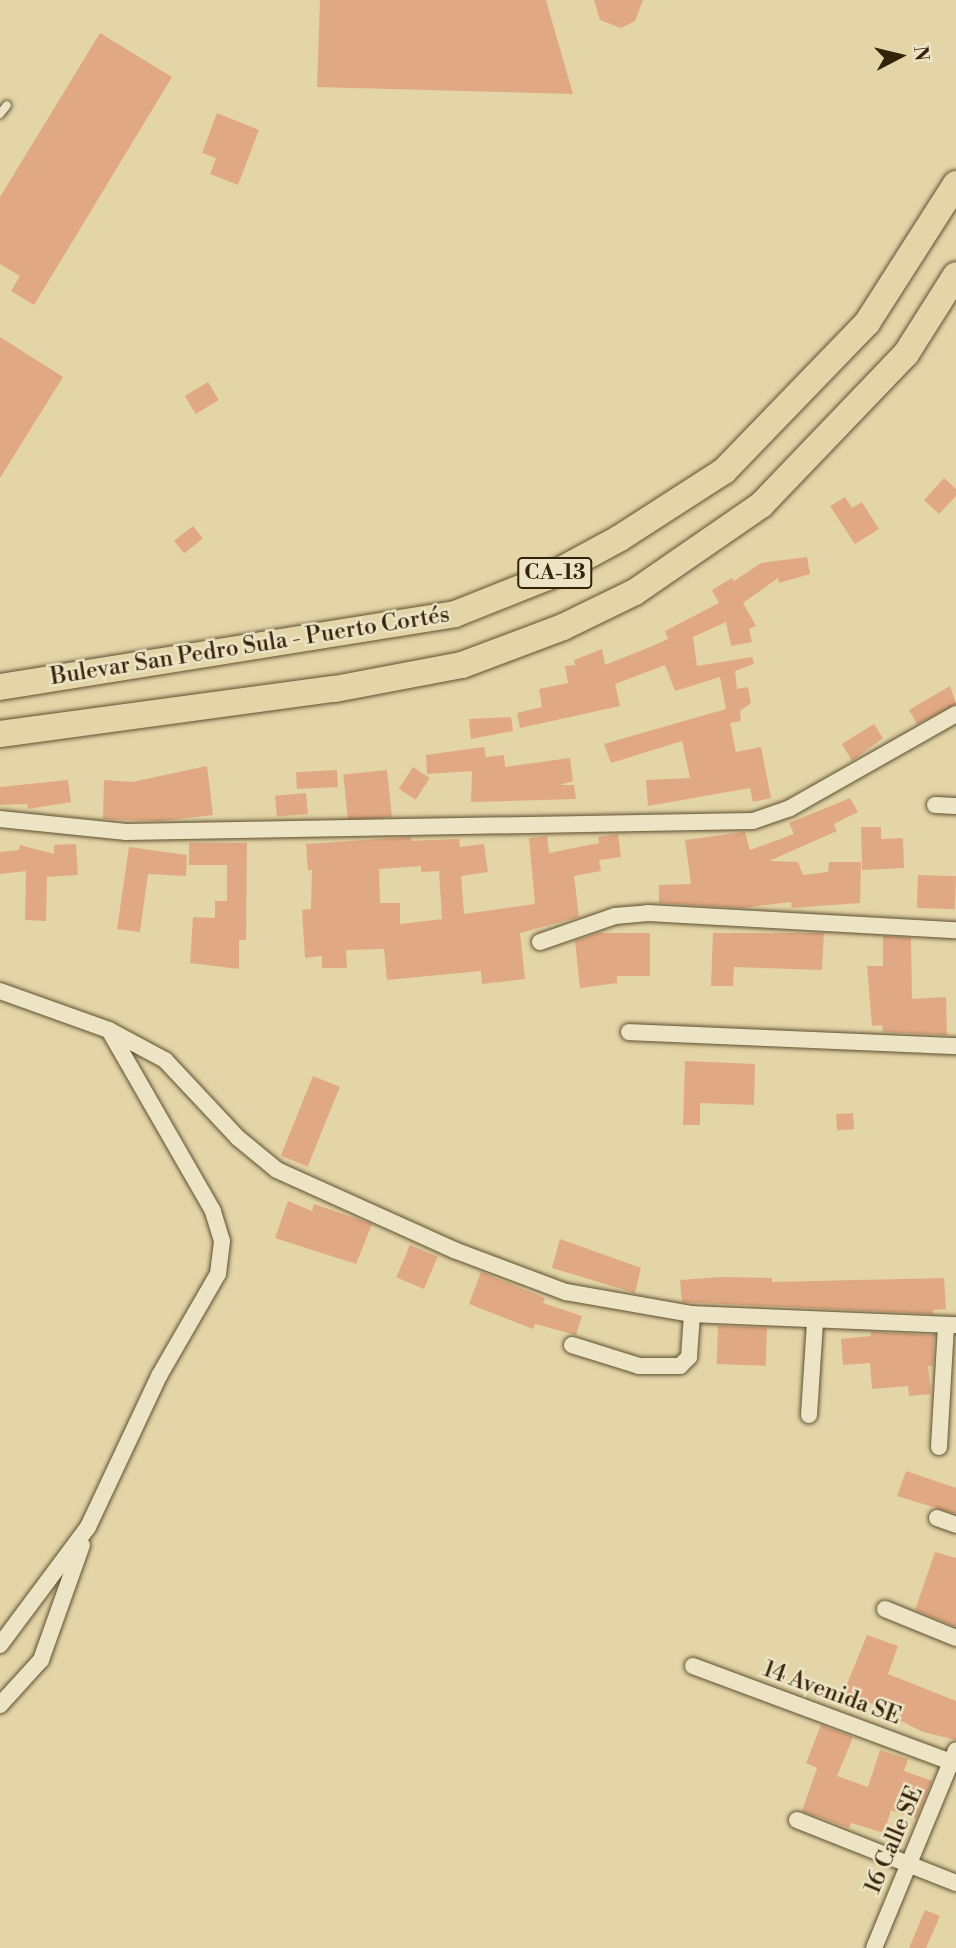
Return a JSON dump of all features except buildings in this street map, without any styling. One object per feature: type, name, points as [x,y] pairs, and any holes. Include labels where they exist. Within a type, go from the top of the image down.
[{"type":"highway","name":"Bulevar San Pedro Sula - Puerto Cortés","points":[[0,687],[455,614],[548,577],[620,538],[724,471],[867,323],[956,184]]},
{"type":"highway","name":"CA-13","points":[[0,734],[335,689],[462,665],[575,621],[635,592],[761,505],[906,354],[956,275]]},
{"type":"street","points":[[0,819],[126,832],[753,821],[790,808],[956,714]]},
{"type":"street","points":[[935,805],[956,806]]},
{"type":"street","points":[[540,942],[615,916],[648,913],[956,930]]},
{"type":"street","points":[[0,991],[109,1030],[165,1060],[238,1138],[277,1170],[454,1250],[566,1292],[692,1314],[951,1325],[939,1447]]},
{"type":"street","points":[[0,1705],[41,1660],[88,1527],[159,1376],[218,1274],[222,1241],[213,1211],[109,1030]]},
{"type":"street","points":[[629,1032],[956,1046]]},
{"type":"street","points":[[572,1345],[639,1366],[680,1366],[689,1357],[692,1314]]},
{"type":"street","points":[[809,1415],[816,1321]]},
{"type":"street","points":[[937,1518],[956,1525]]},
{"type":"street","points":[[0,1645],[88,1527]]},
{"type":"street","points":[[885,1609],[956,1639]]},
{"type":"street","name":"14 Avenida SE","points":[[693,1666],[954,1759]]},
{"type":"street","name":"16 Calle SE","points":[[874,1948],[954,1759]]},
{"type":"street","points":[[797,1820],[956,1883]]},
{"type":"lane","points":[[0,114],[7,105]]}]
